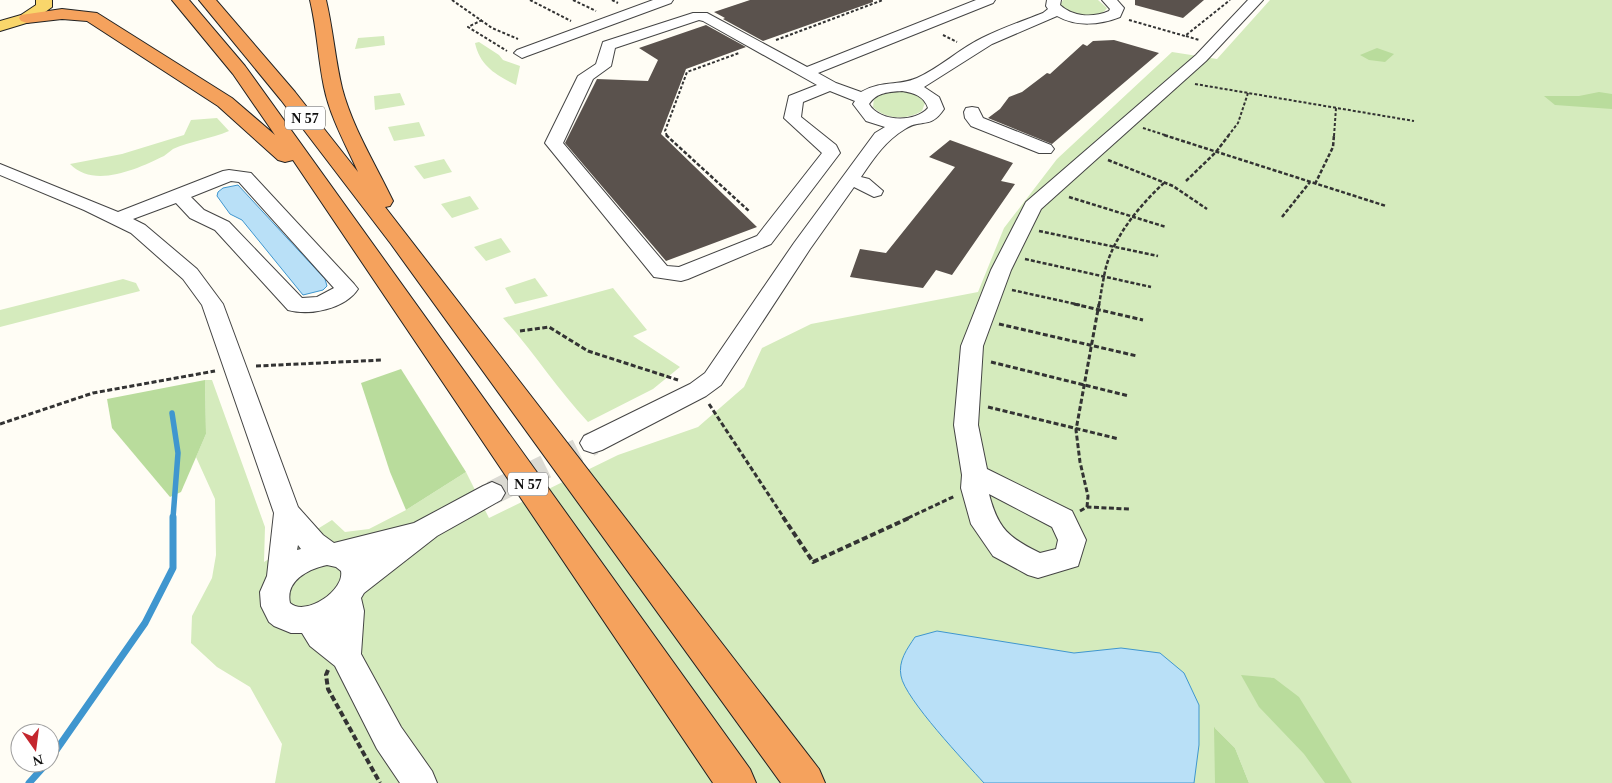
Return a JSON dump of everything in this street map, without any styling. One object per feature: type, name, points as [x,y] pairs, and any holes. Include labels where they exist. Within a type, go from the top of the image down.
[{"type":"highway","name":"N 57","points":[[180,0],[239,70],[321,185],[736,783]]},
{"type":"highway","name":"N 57","points":[[207,0],[288,96],[399,239],[805,783]]},
{"type":"highway","points":[[318,0],[325,29],[333,88],[344,120],[399,239]]},
{"type":"highway","points":[[325,29],[328,0]]},
{"type":"highway","points":[[9,25],[62,14],[91,16],[225,102],[263,134],[296,167],[321,185]]},
{"type":"main road","points":[[9,25],[44,3],[61,0]]},
{"type":"street","points":[[522,54],[666,0]]},
{"type":"street","points":[[808,72],[988,0]]},
{"type":"street","points":[[974,481],[1062,519],[1072,540],[1068,558],[1038,566],[1003,548],[981,516],[974,481],[966,425],[972,346],[1008,255],[1033,206],[1201,58],[1256,0]]},
{"type":"street","points":[[930,95],[932,84],[1002,40],[1054,19],[1071,17],[1093,20],[1110,17],[1117,11],[1112,1]]},
{"type":"street","points":[[880,128],[863,110],[861,104],[863,98],[876,89],[909,87],[924,81],[987,41],[1048,16],[1055,5],[1071,17]]},
{"type":"street","points":[[830,86],[795,99],[792,118],[830,149],[831,153],[764,240],[681,274],[661,272],[554,143],[586,76],[603,66],[608,45],[698,16],[707,17],[765,44],[830,86],[863,98]]},
{"type":"street","points":[[880,128],[920,121],[933,114],[936,104],[930,95],[909,87]]},
{"type":"street","points":[[972,112],[973,118],[977,122],[1045,149]]},
{"type":"street","points":[[593,443],[698,390],[713,379],[796,255],[851,180],[880,128]]},
{"type":"street","points":[[0,169],[138,229],[190,274],[212,304],[287,513],[313,543],[353,565],[356,574],[350,598],[346,656]]},
{"type":"street","points":[[117,219],[178,194],[228,176],[245,176],[347,289],[338,297],[310,306],[296,305],[222,226],[197,214],[178,194]]},
{"type":"street","points":[[851,180],[862,183],[874,192]]},
{"type":"street","points":[[427,528],[350,598],[324,615],[310,620],[296,620],[284,617],[276,610],[273,600],[275,589],[281,578],[304,559],[332,554],[427,528],[492,493]]},
{"type":"street","points":[[281,578],[287,513]]},
{"type":"street","points":[[310,620],[320,636],[346,656],[389,738],[420,783]]},
{"type":"path","points":[[452,0],[492,28],[538,48]]},
{"type":"path","points":[[530,0],[587,29]]},
{"type":"path","points":[[572,0],[613,19]]},
{"type":"path","points":[[750,212],[667,136],[666,128],[686,74],[696,67],[765,44],[883,0]]},
{"type":"path","points":[[1124,18],[1183,36],[1230,0]]},
{"type":"path","points":[[482,20],[468,27],[510,52],[522,54]]},
{"type":"path","points":[[943,35],[958,43]]},
{"type":"path","points":[[1177,78],[1248,93],[1414,121]]},
{"type":"path","points":[[1186,181],[1216,152],[1238,123],[1248,93]]},
{"type":"path","points":[[1315,184],[1333,147],[1336,108]]},
{"type":"path","points":[[1128,122],[1386,206]]},
{"type":"path","points":[[1091,153],[1165,182],[1194,197],[1207,209]]},
{"type":"path","points":[[1087,507],[1088,496],[1080,462],[1076,430],[1104,276],[1117,239],[1152,194],[1165,182]]},
{"type":"path","points":[[1282,217],[1310,182]]},
{"type":"path","points":[[1050,190],[1166,227]]},
{"type":"path","points":[[1023,228],[1158,256]]},
{"type":"path","points":[[1008,255],[1151,287]]},
{"type":"path","points":[[995,287],[1143,320]]},
{"type":"path","points":[[982,320],[1137,356]]},
{"type":"path","points":[[520,331],[549,327],[588,351],[680,380]]},
{"type":"path","points":[[971,358],[1129,396]]},
{"type":"path","points":[[0,424],[93,393]]},
{"type":"path","points":[[705,397],[813,562],[974,481]]},
{"type":"path","points":[[967,404],[996,408],[1076,430],[1119,439]]},
{"type":"path","points":[[1062,519],[1087,507],[1129,509]]},
{"type":"green space","points":[[1063,0],[1098,0],[1107,8],[1103,13],[1084,16],[1065,9],[1060,5]]},
{"type":"green space","points":[[1270,0],[1612,0],[1612,783],[1249,783],[1235,748],[1215,728],[1215,783],[275,783],[282,744],[250,687],[217,667],[191,643],[192,616],[212,578],[216,555],[215,499],[196,457],[206,434],[205,380],[212,380],[265,527],[264,562],[332,520],[345,532],[369,529],[406,510],[466,472],[489,518],[618,455],[698,427],[744,387],[762,348],[811,324],[978,292],[1004,228],[1057,159],[1172,52],[1217,59]]},
{"type":"green space","points":[[384,36],[385,45],[355,49],[358,38]]},
{"type":"green space","points":[[479,42],[499,55],[503,60],[520,66],[516,85],[485,64],[477,51],[475,43]]},
{"type":"green space","points":[[1377,48],[1394,54],[1385,62],[1369,60],[1360,55]]},
{"type":"green space","points":[[902,91],[918,95],[925,103],[922,111],[910,116],[897,117],[884,114],[873,107],[874,98],[885,92]]},
{"type":"green space","points":[[1599,92],[1612,94],[1612,109],[1555,105],[1544,96],[1579,96]]},
{"type":"green space","points":[[400,93],[405,105],[375,110],[374,96]]},
{"type":"green space","points":[[217,118],[229,131],[180,146],[164,156],[129,171],[103,176],[91,175],[80,171],[70,164],[122,154],[184,135],[191,120]]},
{"type":"green space","points":[[419,122],[425,136],[394,141],[388,127]]},
{"type":"green space","points":[[444,159],[452,172],[424,179],[414,166]]},
{"type":"green space","points":[[470,196],[479,209],[452,218],[441,204]]},
{"type":"green space","points":[[501,238],[511,252],[486,261],[474,247]]},
{"type":"green space","points":[[535,278],[548,296],[515,304],[505,288]]},
{"type":"green space","points":[[123,279],[136,283],[140,291],[0,327],[0,310]]},
{"type":"green space","points":[[613,288],[647,330],[633,336],[680,367],[653,389],[588,422],[503,318]]},
{"type":"green space","points":[[401,369],[466,472],[406,510],[390,472],[361,383]]},
{"type":"green space","points":[[205,380],[206,434],[181,492],[170,497],[112,428],[107,399]]},
{"type":"green space","points":[[1241,675],[1274,678],[1299,697],[1352,783],[1325,783],[1304,754],[1259,707]]},
{"type":"green space","points":[[1214,727],[1235,748],[1249,783],[1215,783]]},
{"type":"water","points":[[238,185],[325,279],[327,286],[323,290],[303,295],[242,220],[230,214],[217,196],[218,192],[223,188]]},
{"type":"water","points":[[937,631],[1074,653],[1121,648],[1160,653],[1184,673],[1199,705],[1199,745],[1194,783],[984,783],[924,715],[913,700],[901,676],[902,660],[915,637]]},
{"type":"building","points":[[750,0],[873,0],[873,2],[763,41],[714,12]]},
{"type":"building","points":[[1135,0],[1204,0],[1183,18],[1135,5]]},
{"type":"building","points":[[706,25],[746,47],[686,69],[661,134],[757,227],[666,261],[565,143],[597,79],[648,81],[658,60],[639,48]]},
{"type":"building","points":[[1114,40],[1159,53],[1052,144],[988,118],[1000,109],[1009,97],[1022,92],[1047,73],[1050,74],[1083,44],[1087,46],[1093,41]]},
{"type":"building","points":[[950,140],[1013,163],[1001,181],[1015,184],[952,275],[936,270],[923,288],[850,277],[860,249],[886,253],[955,167],[929,157]]},
{"type":"waterway","points":[[172,413],[178,453],[173,518]]},
{"type":"waterway","points":[[60,745],[145,623],[173,568],[173,518]]},
{"type":"waterway","points":[[29,783],[38,773]]},
{"type":"tunnel","points":[[492,493],[593,443]]}]
